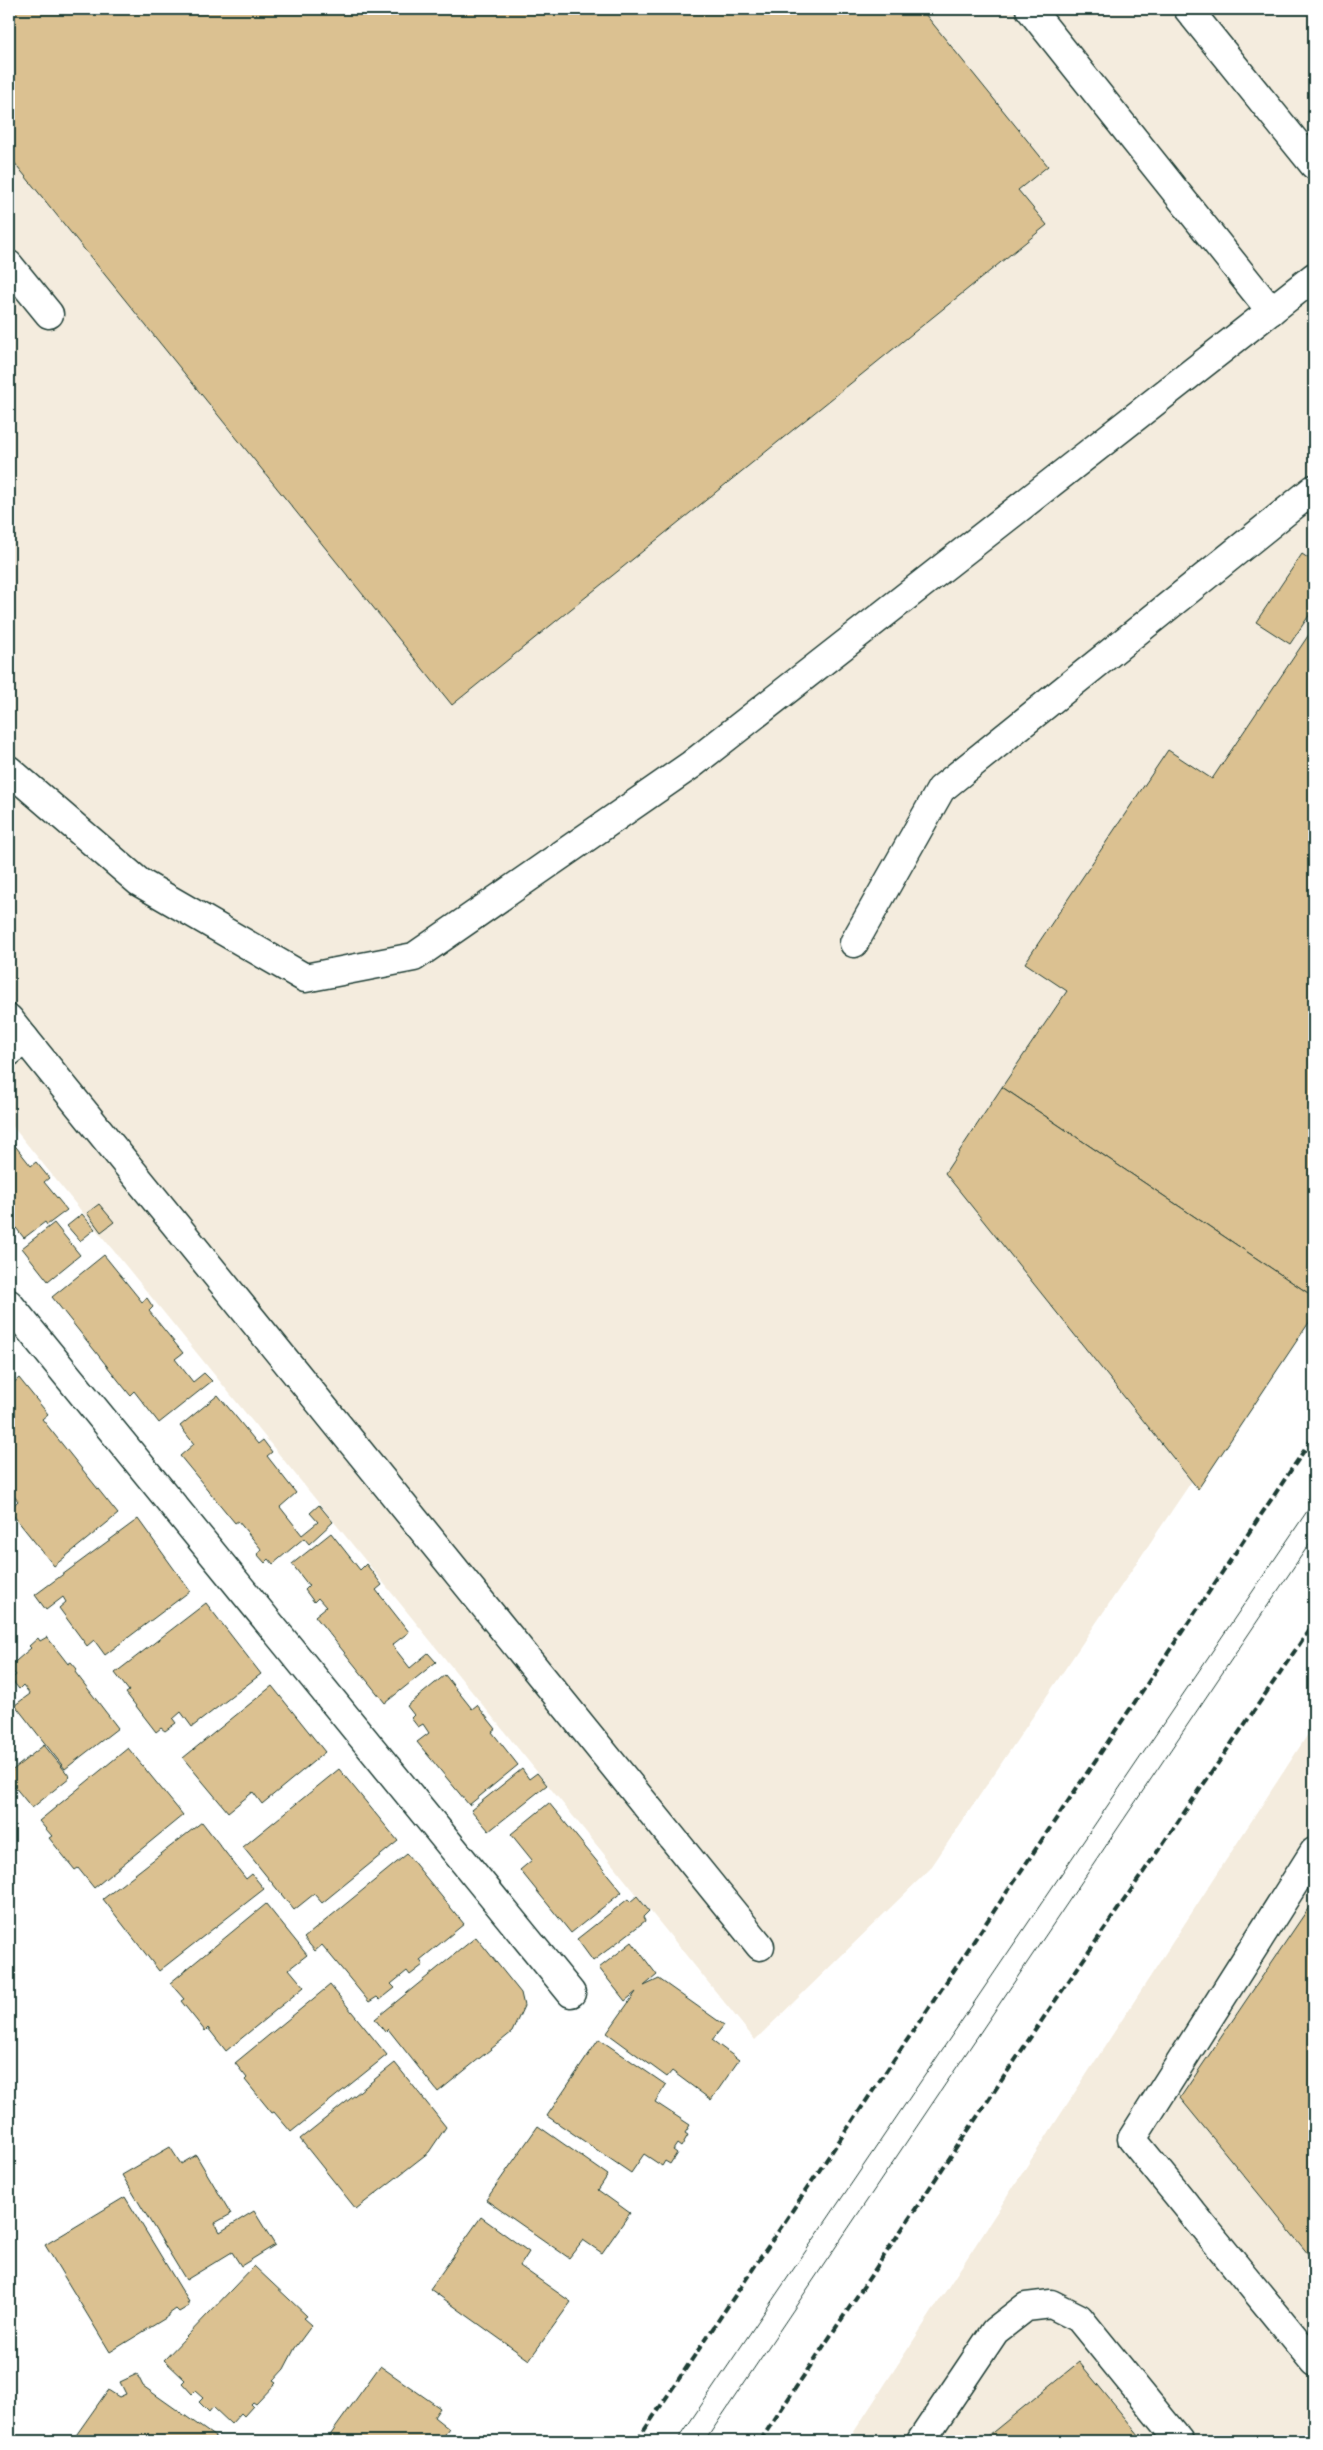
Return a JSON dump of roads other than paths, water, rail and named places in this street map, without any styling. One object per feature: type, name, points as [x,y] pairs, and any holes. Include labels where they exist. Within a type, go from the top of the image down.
[{"type":"street","points":[[1030,9],[1271,310]]},
{"type":"street","points":[[1188,9],[1314,166]]},
{"type":"street","points":[[9,265],[49,314]]},
{"type":"street","points":[[9,770],[139,882],[305,978],[414,957],[691,765],[1314,278]]},
{"type":"street","points":[[854,943],[941,788],[1314,489]]},
{"type":"street","points":[[14,1036],[760,1946]]},
{"type":"street","points":[[9,1304],[571,1993]]},
{"type":"street","points":[[1314,1852],[1132,2139],[1314,2362]]},
{"type":"street","points":[[921,2441],[996,2331],[1026,2308],[1051,2304],[1079,2318],[1179,2441]]},
{"type":"tram line","points":[[677,2441],[1314,1501]]},
{"type":"tram line","points":[[705,2441],[1314,1537]]},
{"type":"railway","points":[[637,2441],[1314,1436]]},
{"type":"railway","points":[[760,2441],[1040,2023],[1314,1623]]}]
